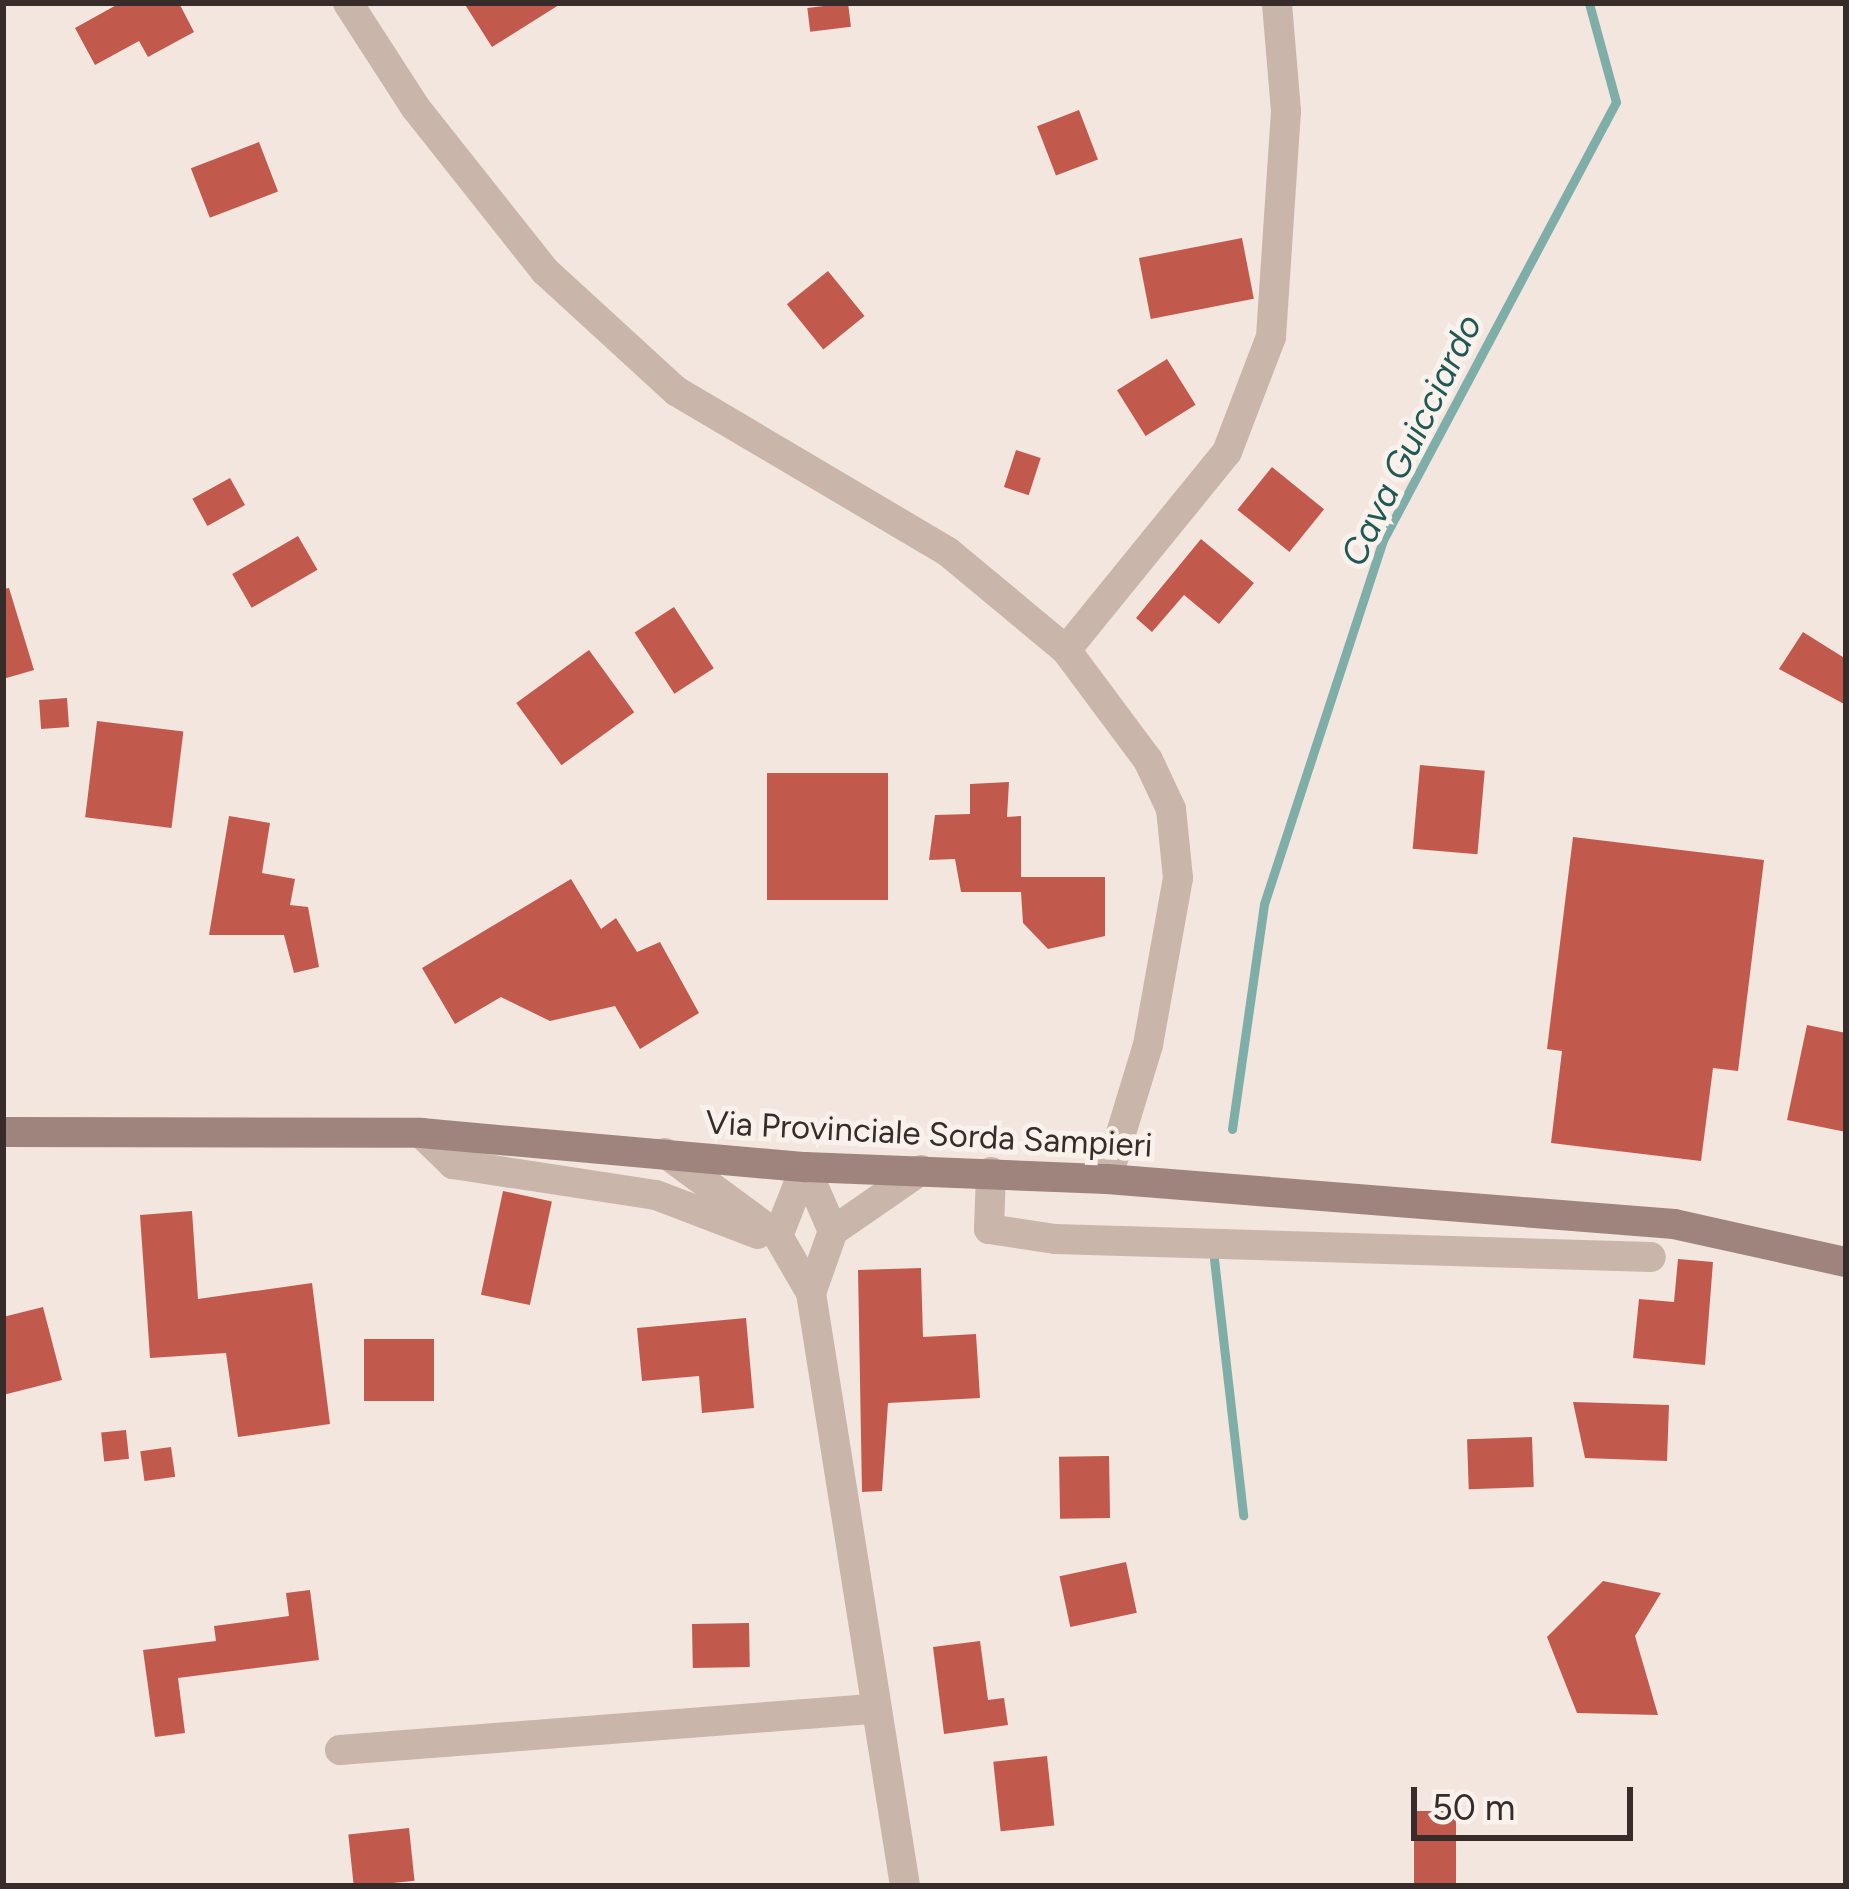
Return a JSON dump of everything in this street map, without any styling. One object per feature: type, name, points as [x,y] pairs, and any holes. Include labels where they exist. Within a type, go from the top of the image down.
[{"type":"street","points":[[348,3],[415,107],[545,271],[676,391],[948,552],[1066,650],[1148,760],[1172,809],[1178,878],[1148,1045],[1107,1179]]},
{"type":"street","points":[[1066,650],[1227,452],[1271,337],[1286,111],[1277,3]]},
{"type":"street","name":"Via Provinciale Sorda Sampieri","points":[[3,1132],[421,1133],[805,1167],[1107,1179],[1674,1223],[1846,1262]]},
{"type":"street","points":[[421,1133],[453,1164],[707,1210],[785,1248]]},
{"type":"street","points":[[665,1153],[785,1248],[811,1293],[870,1709],[904,1886]]},
{"type":"street","points":[[785,1248],[805,1167]]},
{"type":"street","points":[[805,1167],[832,1231]]},
{"type":"street","points":[[811,1293],[832,1231],[921,1170]]},
{"type":"street","points":[[991,1172],[989,1229],[1055,1239],[1651,1257]]},
{"type":"street","points":[[340,1750],[870,1709]]},
{"type":"building","points":[[120,3],[179,3],[194,32],[148,57],[139,41],[95,65],[75,28]]},
{"type":"building","points":[[464,3],[562,3],[492,47]]},
{"type":"building","points":[[848,3],[851,27],[810,32],[807,8]]},
{"type":"building","points":[[1079,110],[1098,159],[1056,176],[1037,126]]},
{"type":"building","points":[[259,142],[278,191],[210,218],[191,168]]},
{"type":"building","points":[[1242,238],[1254,299],[1151,319],[1139,258]]},
{"type":"building","points":[[828,271],[865,316],[823,349],[787,304]]},
{"type":"building","points":[[1167,359],[1196,405],[1146,436],[1117,390]]},
{"type":"building","points":[[1016,450],[1041,458],[1029,495],[1004,487]]},
{"type":"building","points":[[1272,467],[1324,509],[1289,552],[1237,510]]},
{"type":"building","points":[[230,478],[245,505],[207,526],[192,499]]},
{"type":"building","points":[[298,536],[318,570],[252,608],[232,574]]},
{"type":"building","points":[[1201,539],[1254,583],[1219,624],[1184,595],[1152,632],[1136,618]]},
{"type":"building","points":[[9,588],[34,670],[3,679],[3,589]]},
{"type":"building","points":[[674,607],[714,668],[674,694],[635,633]]},
{"type":"building","points":[[1803,632],[1846,659],[1846,705],[1779,669]]},
{"type":"building","points":[[589,650],[634,712],[561,765],[516,703]]},
{"type":"building","points":[[67,698],[69,727],[41,729],[39,700]]},
{"type":"building","points":[[97,721],[183,732],[172,828],[85,817]]},
{"type":"building","points":[[1420,765],[1485,771],[1477,854],[1413,849]]},
{"type":"building","points":[[767,773],[888,773],[888,900],[767,900]]},
{"type":"building","points":[[1009,782],[1007,817],[1021,816],[1021,877],[1105,877],[1105,936],[1048,949],[1023,923],[1021,892],[961,892],[955,859],[929,860],[935,815],[970,814],[970,784]]},
{"type":"building","points":[[229,816],[270,823],[262,873],[295,879],[290,905],[308,907],[319,967],[294,973],[284,935],[209,935]]},
{"type":"building","points":[[1573,837],[1764,860],[1738,1071],[1713,1068],[1701,1161],[1551,1143],[1562,1051],[1547,1049]]},
{"type":"building","points":[[571,879],[601,929],[616,918],[637,952],[660,942],[699,1013],[640,1049],[615,1006],[550,1021],[501,997],[455,1024],[422,968]]},
{"type":"building","points":[[1807,1025],[1846,1033],[1846,1132],[1787,1120]]},
{"type":"building","points":[[503,1191],[552,1201],[530,1305],[481,1295]]},
{"type":"building","points":[[192,1211],[198,1299],[312,1283],[330,1424],[238,1437],[226,1353],[150,1358],[140,1215]]},
{"type":"building","points":[[1678,1259],[1713,1262],[1705,1365],[1633,1358],[1639,1299],[1674,1302]]},
{"type":"building","points":[[921,1268],[923,1337],[976,1334],[980,1398],[888,1403],[882,1491],[862,1492],[858,1270]]},
{"type":"building","points":[[43,1307],[62,1380],[3,1395],[3,1317]]},
{"type":"building","points":[[746,1318],[754,1408],[702,1413],[699,1376],[642,1381],[637,1328]]},
{"type":"building","points":[[364,1339],[434,1339],[434,1401],[364,1401]]},
{"type":"building","points":[[1573,1402],[1669,1405],[1667,1461],[1585,1458]]},
{"type":"building","points":[[126,1430],[129,1459],[104,1461],[101,1433]]},
{"type":"building","points":[[1532,1437],[1534,1487],[1469,1489],[1467,1439]]},
{"type":"building","points":[[171,1447],[175,1477],[144,1481],[140,1451]]},
{"type":"building","points":[[1109,1456],[1110,1518],[1060,1519],[1059,1457]]},
{"type":"building","points":[[1126,1562],[1137,1613],[1070,1627],[1059,1576]]},
{"type":"building","points":[[1603,1581],[1661,1593],[1635,1636],[1658,1715],[1577,1713],[1547,1637]]},
{"type":"building","points":[[310,1590],[319,1660],[178,1678],[185,1733],[155,1737],[143,1650],[216,1641],[214,1626],[289,1616],[286,1593]]},
{"type":"building","points":[[749,1623],[750,1667],[693,1668],[692,1624]]},
{"type":"building","points":[[980,1641],[988,1700],[1004,1698],[1008,1725],[944,1734],[933,1647]]},
{"type":"building","points":[[1047,1756],[1054,1826],[1001,1831],[993,1762]]},
{"type":"building","points":[[1414,1811],[1456,1811],[1456,1886],[1414,1886]]},
{"type":"building","points":[[409,1828],[415,1881],[354,1886],[348,1834]]},
{"type":"waterway","name":"Cava Guicciardo","points":[[1232,1129],[1264,904],[1382,542],[1616,102],[1589,3]]},
{"type":"waterway","name":"Cava Guicciardo","points":[[1214,1259],[1243,1515]]}]
